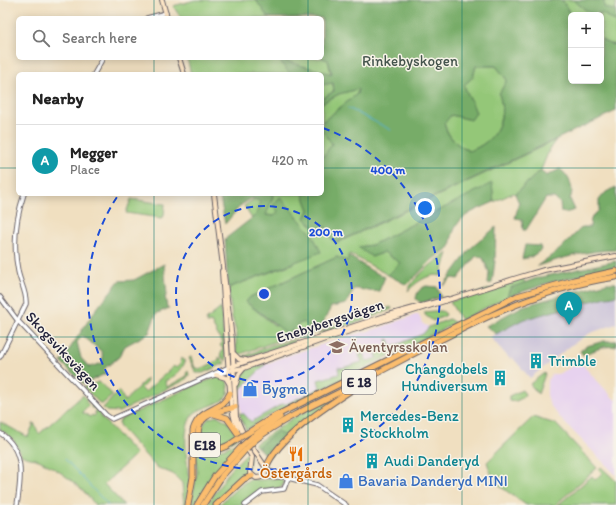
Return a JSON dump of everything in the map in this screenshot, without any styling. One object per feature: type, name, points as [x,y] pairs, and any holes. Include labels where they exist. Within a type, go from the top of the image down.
[{"type":"highway","name":"E 18","points":[[203,505],[222,476],[252,436],[292,408],[517,296],[574,280],[616,271]]},
{"type":"highway","name":"E 18","points":[[252,436],[501,310],[548,292],[616,277]]},
{"type":"highway","points":[[267,469],[272,455],[278,447],[328,405],[370,379],[466,328]]},
{"type":"highway","name":"E18","points":[[188,505],[193,478],[193,430],[199,417],[225,403],[232,394]]},
{"type":"highway","name":"E18","points":[[233,406],[209,414],[204,418],[199,426],[198,434],[203,445],[214,449],[220,448],[239,436],[252,436]]},
{"type":"highway","name":"E18","points":[[214,408],[233,406]]},
{"type":"highway","name":"E18","points":[[209,414],[217,414],[227,418],[239,436]]},
{"type":"highway","name":"E 18","points":[[197,505],[215,476],[244,447]]},
{"type":"highway","points":[[216,505],[244,479],[252,476]]},
{"type":"main road","points":[[162,0],[167,16]]},
{"type":"main road","points":[[180,60],[183,72]]},
{"type":"main road","points":[[214,196],[232,368],[233,406],[239,436],[252,455],[249,470],[252,476],[256,478],[262,477],[267,469],[238,425],[233,406]]},
{"type":"main road","name":"Enebybergsvägen","points":[[232,368],[267,354],[544,270],[616,256]]},
{"type":"main road","points":[[222,271],[233,354],[230,383],[232,394]]},
{"type":"main road","name":"Enebybergsvägen","points":[[232,368],[244,368],[328,336]]},
{"type":"main road","points":[[233,354],[240,360],[253,359]]},
{"type":"main road","points":[[267,354],[269,359]]},
{"type":"main road","points":[[232,394],[238,375],[244,368]]},
{"type":"main road","points":[[216,375],[226,378],[230,383]]},
{"type":"main road","points":[[251,464],[256,462],[263,463]]},
{"type":"street","points":[[155,16],[166,13]]},
{"type":"street","points":[[95,72],[102,60]]},
{"type":"street","points":[[0,357],[26,304],[18,270],[15,243],[19,210],[23,196]]},
{"type":"street","name":"Skogsviksvägen","points":[[0,297],[18,321],[106,415],[112,419]]},
{"type":"street","name":"Enebybergsvägen","points":[[196,381],[232,368]]},
{"type":"street","name":"Enebybergsvägen","points":[[112,419],[196,381],[232,368]]},
{"type":"street","points":[[0,433],[10,442],[20,460],[17,505]]},
{"type":"street","points":[[267,469],[286,477],[321,487],[346,505]]},
{"type":"street","points":[[262,477],[286,477]]},
{"type":"street","points":[[245,505],[262,492],[284,489],[286,477]]},
{"type":"shaded area","points":[[616,296],[616,324],[590,333],[573,344],[530,378],[512,357],[510,359],[490,337],[522,320],[606,297]]},
{"type":"shaded area","points":[[418,314],[423,324],[429,327],[423,334],[391,347],[387,340],[389,348],[378,354],[378,358],[368,361],[365,359],[363,353],[360,354],[362,362],[338,368],[340,374],[318,380],[320,387],[286,404],[282,404],[251,422],[244,414],[241,413],[239,396],[243,387],[265,365],[280,358],[376,329]]},
{"type":"shaded area","points":[[579,361],[616,401],[616,475],[561,419],[550,405],[547,395],[547,381],[552,374],[558,374]]},
{"type":"green space","points":[[195,0],[256,0],[267,16],[180,16],[173,6]]},
{"type":"green space","name":"Rinkebyskogen","points":[[256,0],[562,0],[569,12],[568,84],[604,84],[604,41],[616,45],[616,111],[336,243],[329,236],[326,227],[315,229],[305,218],[309,210],[304,196],[324,196],[324,155],[332,144],[324,133],[324,120],[357,94],[358,89],[339,94],[324,102],[324,98],[334,91],[333,83],[324,85],[324,72],[288,72],[279,60],[332,74],[328,60],[324,59],[324,16],[267,16]],"holes":[[[476,66],[496,66],[507,80],[499,94],[502,113],[497,129],[492,136],[486,142],[469,151],[453,140],[444,124],[451,115],[471,120],[476,113],[464,85],[473,77]]]},
{"type":"green space","points":[[562,0],[573,0],[589,12],[569,12]]},
{"type":"green space","points":[[573,0],[604,0],[604,7],[616,11],[616,22],[604,15],[604,12],[588,12]]},
{"type":"green space","points":[[604,0],[616,0],[616,11],[603,7]]},
{"type":"green space","points":[[604,15],[616,22],[616,45],[604,41]]},
{"type":"green space","points":[[324,59],[328,60],[334,91],[324,98],[324,72],[190,72],[188,60],[324,60]]},
{"type":"green space","points":[[476,66],[496,66],[507,80],[499,94],[502,113],[497,129],[486,142],[469,151],[453,140],[444,123],[451,115],[471,119],[475,113],[464,85],[473,77]]},
{"type":"green space","points":[[358,89],[357,94],[324,120],[324,102],[339,94]]},
{"type":"green space","points":[[324,133],[333,144],[324,155]]},
{"type":"green space","points":[[556,140],[550,148],[541,170],[515,194],[513,193],[494,202],[492,184],[372,245],[359,247],[372,257],[384,252],[400,263],[388,275],[350,254],[347,261],[337,257],[250,297],[246,302],[274,325],[297,325],[304,322],[311,330],[305,335],[277,341],[238,355],[236,348],[236,331],[232,317],[228,288],[292,264],[278,212],[275,216],[266,215],[254,222],[244,206],[258,196],[304,196],[309,210],[305,218],[315,229],[326,227],[337,243]]},
{"type":"green space","points":[[560,169],[570,182],[572,191],[570,199],[575,210],[565,213],[561,212],[560,203],[554,198],[546,198],[526,230],[523,230],[522,219],[515,218],[519,203],[515,194],[541,170],[546,176]]},
{"type":"green space","points":[[492,183],[494,202],[464,217],[455,229],[450,247],[433,259],[407,285],[388,275],[400,263],[384,252],[372,257],[358,247],[372,245]]},
{"type":"green space","points":[[616,187],[616,250],[606,250],[566,257],[537,266],[559,250],[582,227],[590,227],[591,218],[599,210],[599,200],[606,192]]},
{"type":"green space","points":[[273,196],[266,215],[274,216],[278,212],[273,205],[280,197],[312,234],[321,252],[228,288],[225,239],[256,215],[260,201],[252,198],[241,205],[225,224],[220,197]]},
{"type":"green space","points":[[131,199],[165,204],[164,216],[161,218],[126,213]]},
{"type":"green space","points":[[496,227],[495,261],[492,283],[488,284],[489,272],[483,258],[476,256],[458,279],[452,278],[443,286],[471,248]]},
{"type":"green space","points":[[525,245],[540,246],[541,250],[531,257],[522,259]]},
{"type":"green space","points":[[448,253],[441,276],[437,275],[428,277],[408,291],[419,275],[431,264]]},
{"type":"green space","points":[[349,256],[372,271],[385,277],[379,291],[354,289],[346,304],[331,307],[319,331],[305,335],[311,329],[304,322],[297,325],[288,334],[246,302],[250,297],[337,257],[347,261]]},
{"type":"green space","points":[[616,261],[616,267],[545,284],[507,297],[510,288],[537,278]]},
{"type":"green space","points":[[164,264],[167,295],[165,296],[167,307],[169,308],[156,314],[149,333],[125,346],[119,357],[105,368],[104,370],[107,373],[84,384],[61,362],[94,312],[119,281],[134,280]],"holes":[[[83,336],[102,352],[103,363],[89,367],[81,358],[77,342]]]},
{"type":"green space","points":[[523,278],[525,283],[510,288],[507,297],[461,320],[450,302]]},
{"type":"green space","points":[[607,283],[616,283],[616,296],[606,297],[522,320],[496,334],[486,326],[523,306]]},
{"type":"green space","points":[[426,286],[437,287],[441,297],[421,303],[416,299],[417,294]]},
{"type":"green space","points":[[391,307],[392,309],[356,323],[318,334],[332,326]]},
{"type":"green space","points":[[221,308],[226,361],[220,356],[223,349],[220,345],[222,343],[211,322],[207,323],[206,320]]},
{"type":"green space","points":[[442,311],[446,314],[445,316],[433,321],[425,315],[425,312]]},
{"type":"green space","points":[[449,319],[455,323],[268,416],[246,430],[239,413],[244,414],[251,422],[282,404],[286,404],[320,388],[318,380],[339,374],[338,367],[342,368],[362,362],[359,355],[363,353],[365,359],[368,361],[377,358],[376,355],[378,352],[389,348],[386,340],[389,339],[392,347],[423,334],[429,327]]},
{"type":"green space","points":[[295,340],[295,342],[246,358],[240,358],[272,345]]},
{"type":"green space","points":[[604,341],[616,341],[616,346],[603,347],[583,355],[580,351],[587,346]]},
{"type":"green space","points":[[191,357],[195,368],[198,368],[199,370],[219,360],[219,357],[225,363],[203,373],[196,373],[189,358]]},
{"type":"green space","points":[[182,358],[185,362],[179,372],[165,381],[167,387],[187,376],[186,373],[188,371],[189,375],[185,380],[119,412],[106,411],[103,408],[119,391],[125,401],[146,379],[147,382],[141,388],[145,392],[174,366],[176,368],[181,363],[180,361]]},
{"type":"green space","points":[[264,364],[265,365],[237,392],[243,372],[256,365],[258,367]]},
{"type":"green space","points":[[544,373],[545,374],[538,394],[530,384]]},
{"type":"green space","points":[[218,377],[226,379],[229,388],[227,395],[223,400],[196,412],[188,423],[186,445],[188,473],[190,477],[186,505],[184,505],[182,483],[173,474],[156,467],[119,426],[119,423],[121,419],[195,385]]},
{"type":"green space","points":[[99,382],[113,395],[101,405],[84,387]]},
{"type":"green space","points":[[522,390],[525,394],[520,399],[516,401],[509,401],[509,396]]},
{"type":"green space","points":[[342,394],[286,437],[268,458],[256,446],[255,444],[296,416]]},
{"type":"green space","points":[[83,395],[91,403],[87,400],[85,401],[89,405],[82,412],[90,417],[92,415],[94,416],[96,414],[94,412],[96,410],[91,408],[92,404],[100,413],[101,417],[136,454],[104,484],[124,505],[95,505],[84,491],[62,474],[39,460],[21,455],[13,439],[0,429],[0,422],[28,437],[34,423],[39,434]]},
{"type":"green space","points":[[218,416],[228,422],[238,437],[224,445],[211,446],[203,440],[201,435],[202,430],[204,424],[209,418]]},
{"type":"green space","points":[[533,417],[556,424],[597,468],[555,505],[526,505],[494,482],[487,462]]},
{"type":"green space","points":[[278,431],[285,437],[265,454],[258,446]]},
{"type":"green space","points":[[196,435],[203,447],[209,449],[222,449],[240,440],[242,443],[218,469],[194,505],[191,505],[197,472]]},
{"type":"green space","points":[[248,452],[250,459],[248,467],[239,481],[213,505],[207,505],[230,470]]},
{"type":"green space","points":[[601,467],[616,481],[616,505],[558,505],[592,476],[595,480],[602,473],[599,469]]},
{"type":"green space","points":[[280,478],[284,482],[282,487],[259,492],[242,505],[219,505],[238,487],[250,479],[259,480]]},
{"type":"waterway","points":[[348,108],[391,130]]},
{"type":"waterway","points":[[65,459],[108,505]]},
{"type":"place","name":"Megger","points":[[569,325]]},
{"type":"place","name":"Äventyrsskolan","points":[[337,347]]},
{"type":"place","name":"Trimble","points":[[536,361]]},
{"type":"place","name":"Changdobels Hundiversum","points":[[500,378]]},
{"type":"place","name":"Bygma","points":[[250,389]]},
{"type":"place","name":"Mercedes-Benz Stockholm","points":[[348,425]]},
{"type":"place","name":"Östergårds","points":[[296,454]]},
{"type":"place","name":"Audi Danderyd","points":[[372,461]]},
{"type":"place","name":"Bavaria Danderyd MINI","points":[[346,481]]}]
